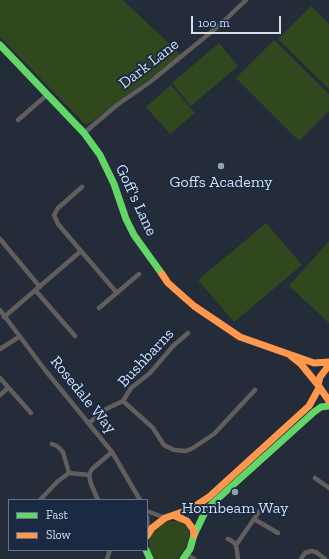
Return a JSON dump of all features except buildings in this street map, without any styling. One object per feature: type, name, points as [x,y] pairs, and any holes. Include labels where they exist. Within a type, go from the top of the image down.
[{"type":"main road","name":"Goff's Lane","points":[[0,45],[84,133],[105,166],[114,184],[126,219],[134,235],[168,283],[194,306],[240,337],[287,352],[314,363],[329,363]]},
{"type":"main road","name":"Goff's Lane","points":[[287,352],[302,364],[329,401]]},
{"type":"main road","points":[[148,534],[165,518],[175,516],[191,509],[209,497],[309,406],[319,387],[320,376],[329,363]]},
{"type":"main road","points":[[188,558],[194,535],[205,512],[213,503],[314,412],[321,407],[329,406]]},
{"type":"main road","points":[[175,516],[181,517],[187,521],[193,529],[194,535]]},
{"type":"street","name":"Dark Lane","points":[[84,133],[117,105],[150,82],[213,31],[246,0]]},
{"type":"street","points":[[18,120],[48,94]]},
{"type":"street","points":[[82,187],[58,208],[54,215],[58,224],[117,293]]},
{"type":"street","points":[[0,239],[75,336]]},
{"type":"street","points":[[4,318],[80,251]]},
{"type":"street","points":[[99,308],[139,274]]},
{"type":"street","name":"Rosedale Way","points":[[0,310],[4,318],[112,452],[139,499]]},
{"type":"street","name":"Bushbarns","points":[[89,423],[106,409],[123,401],[131,388],[150,374],[173,346],[188,333]]},
{"type":"street","points":[[0,349],[19,337]]},
{"type":"street","points":[[0,378],[31,413]]},
{"type":"street","points":[[0,395],[8,388]]},
{"type":"street","name":"Bushbarns","points":[[123,401],[153,428],[164,445],[170,449],[182,451],[193,448],[214,434],[255,390]]},
{"type":"street","points":[[52,444],[57,446],[63,452],[69,473]]},
{"type":"street","points":[[98,499],[89,475],[92,469],[112,452]]},
{"type":"street","points":[[41,499],[58,481],[69,473],[89,475]]},
{"type":"street","points":[[315,478],[329,488]]},
{"type":"street","points":[[236,545],[261,509]]},
{"type":"street","points":[[148,511],[165,518]]},
{"type":"street","points":[[254,519],[278,534]]},
{"type":"street","points":[[228,539],[232,540],[236,545],[238,559]]},
{"type":"street","points":[[301,559],[305,553],[311,551],[316,552],[325,559]]},
{"type":"green space","points":[[0,0],[123,0],[181,55],[90,123],[85,124],[0,37]]},
{"type":"green space","points":[[311,6],[329,24],[329,89],[278,39]]},
{"type":"green space","points":[[274,40],[329,94],[329,111],[299,141],[236,78]]},
{"type":"green space","points":[[219,43],[238,66],[191,106],[172,83]]},
{"type":"green space","points":[[171,85],[195,113],[170,134],[146,107]]},
{"type":"green space","points":[[266,223],[302,265],[234,322],[198,280]]},
{"type":"green space","points":[[329,241],[329,323],[289,286]]},
{"type":"green space","points":[[179,521],[188,528],[190,536],[187,546],[177,559],[154,559],[150,551],[149,540],[154,530],[165,522]]},
{"type":"traffic: fast","points":[[0,45],[84,133],[100,155],[114,184],[126,219],[134,235],[162,274]]},
{"type":"traffic: fast","points":[[183,559],[190,549],[194,535],[205,512],[213,503],[314,412],[321,407],[329,406]]},
{"type":"traffic: fast","points":[[146,551],[150,559]]},
{"type":"traffic: slow","points":[[162,274],[168,283],[194,306],[240,337],[314,363],[329,362]]},
{"type":"traffic: slow","points":[[291,356],[301,364],[318,385]]},
{"type":"traffic: slow","points":[[329,365],[320,377],[318,385],[329,401]]},
{"type":"traffic: slow","points":[[148,534],[152,528],[165,518],[191,509],[209,497],[309,406],[319,388]]},
{"type":"traffic: slow","points":[[175,516],[187,521],[193,529],[194,535]]},
{"type":"place","name":"Goffs Academy","points":[[221,166]]},
{"type":"place","name":"Hornbeam Way","points":[[235,492]]}]
